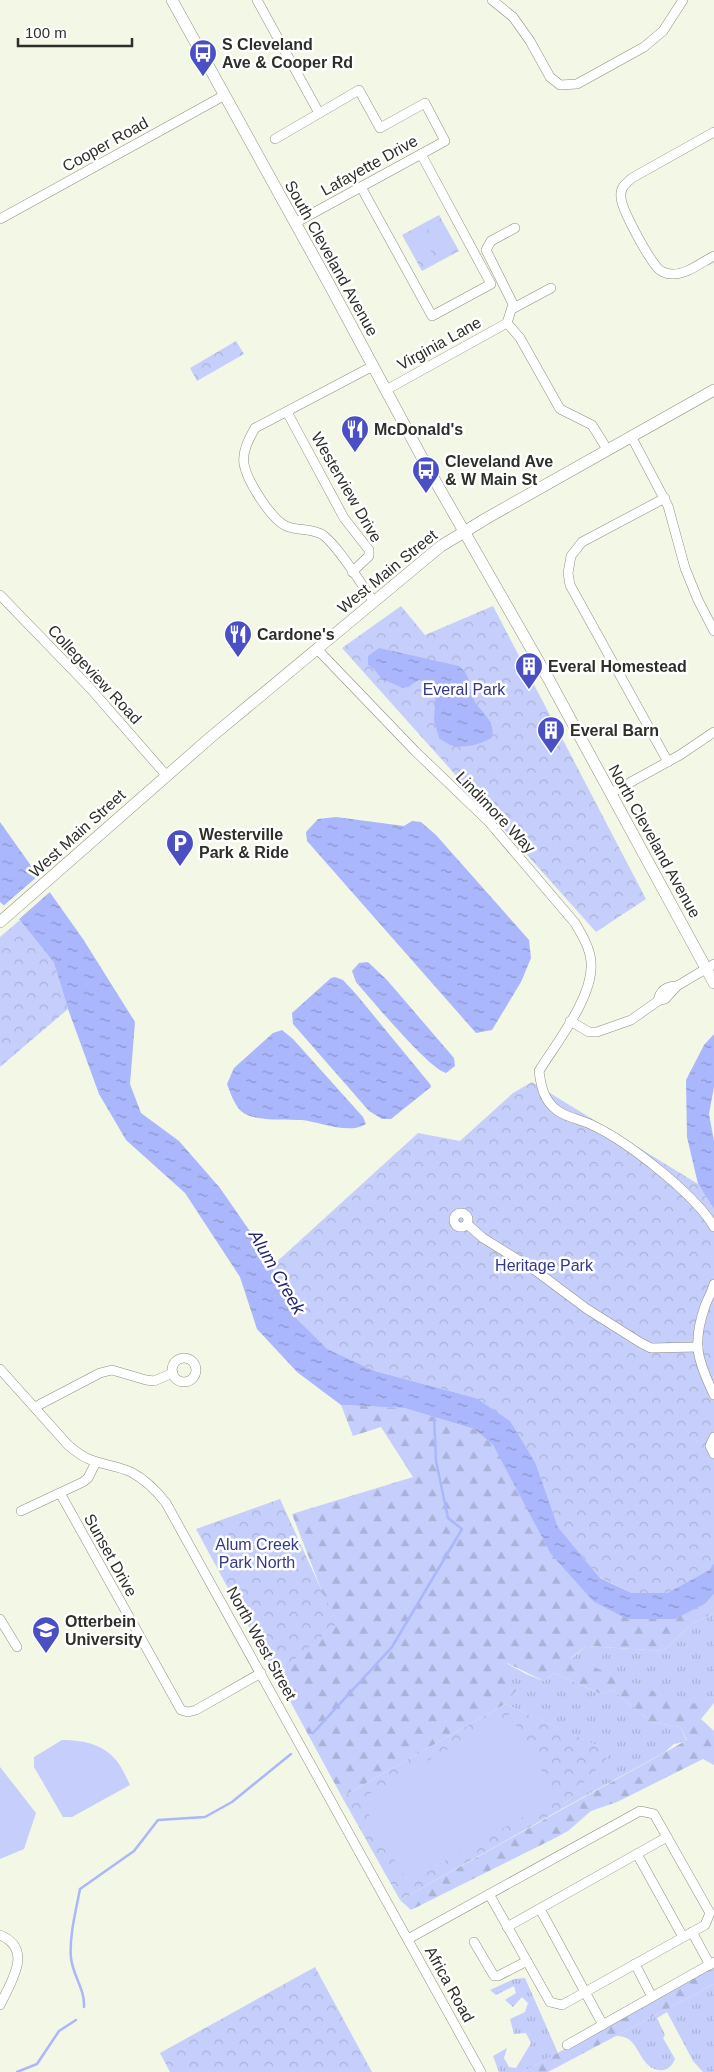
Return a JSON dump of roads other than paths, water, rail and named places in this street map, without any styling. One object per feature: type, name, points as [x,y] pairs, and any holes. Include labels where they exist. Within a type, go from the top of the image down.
[{"type":"main road","name":"South Cleveland Avenue","points":[[172,0],[464,531]]},
{"type":"main road","name":"West Main Street","points":[[0,922],[166,776],[441,546],[464,531],[714,390]]},
{"type":"main road","name":"North Cleveland Avenue","points":[[464,531],[710,966],[714,983]]},
{"type":"street","points":[[257,0],[319,113],[275,139]]},
{"type":"street","points":[[492,0],[513,17],[530,41],[550,77],[560,84],[577,84],[644,47],[663,31],[683,0]]},
{"type":"street","name":"Lafayette Drive","points":[[295,223],[445,141],[425,103],[380,128],[360,90],[319,113]]},
{"type":"street","name":"Cooper Road","points":[[0,219],[225,95]]},
{"type":"street","points":[[714,132],[626,183],[621,190],[622,206],[656,267],[670,274],[677,274],[714,256]]},
{"type":"street","points":[[361,187],[432,316],[462,300],[491,284],[421,154]]},
{"type":"street","points":[[514,228],[491,241],[486,250],[513,304],[507,323],[520,338],[560,409],[592,425],[607,450]]},
{"type":"street","points":[[512,309],[551,288]]},
{"type":"street","name":"Virginia Lane","points":[[386,390],[507,323]]},
{"type":"street","points":[[373,366],[255,428],[246,445],[244,464],[267,509],[286,526],[321,534],[332,543],[374,602]]},
{"type":"street","name":"Westerview Drive","points":[[287,412],[344,518],[368,550],[369,556],[352,572]]},
{"type":"street","points":[[631,436],[664,498],[678,537],[685,568],[698,600],[714,630]]},
{"type":"street","points":[[664,498],[582,542],[571,556],[568,573],[570,585],[668,762]]},
{"type":"street","name":"Collegeview Road","points":[[0,596],[90,688],[166,776]]},
{"type":"street","name":"Lindimore Way","points":[[317,649],[415,752],[489,822],[575,923],[586,941],[591,960],[591,974],[586,994],[539,1071],[541,1088],[546,1098],[559,1112],[609,1134],[639,1155],[694,1201],[707,1215],[714,1227]]},
{"type":"street","points":[[611,793],[668,762],[714,732]]},
{"type":"street","points":[[570,1021],[589,1032],[598,1032],[631,1020],[658,1001],[665,999],[677,986],[710,966]]},
{"type":"street","points":[[467,1224],[483,1238],[536,1271],[587,1309],[641,1343],[651,1348],[698,1347]]},
{"type":"street","points":[[714,1284],[698,1329],[698,1347],[703,1371],[714,1395]]},
{"type":"street","name":"North West Street","points":[[0,1369],[68,1445],[84,1457],[96,1462],[119,1467],[138,1476],[152,1486],[166,1502],[393,1910]]},
{"type":"street","points":[[34,1408],[100,1373],[112,1370],[146,1380],[154,1380],[173,1373]]},
{"type":"street","points":[[714,1437],[710,1446],[714,1454]]},
{"type":"street","points":[[21,1511],[88,1478],[96,1462]]},
{"type":"street","name":"Sunset Drive","points":[[60,1493],[181,1710],[188,1712],[196,1710],[261,1674]]},
{"type":"street","points":[[0,1618],[17,1647]]},
{"type":"street","points":[[408,1939],[489,1894],[640,1811],[654,1814],[710,1913],[705,1925],[562,2005],[550,2002],[489,1894]]},
{"type":"street","points":[[507,1927],[667,1837]]},
{"type":"street","points":[[567,2045],[712,1964],[688,1935],[637,1854]]},
{"type":"street","points":[[540,1909],[603,2025]]},
{"type":"street","name":"Africa Road","points":[[393,1910],[482,2072]]},
{"type":"street","points":[[0,1935],[7,1938],[16,1948],[19,1961],[0,2004]]},
{"type":"street","points":[[474,1942],[494,1976],[498,1976],[527,1961]]},
{"type":"street","points":[[635,1964],[652,1997]]},
{"type":"water","points":[[379,648],[459,666],[468,678],[473,698],[492,725],[492,737],[469,746],[452,745],[439,738],[434,720],[436,687],[419,680],[403,688],[382,679],[368,665],[368,656]]},
{"type":"water","points":[[336,817],[404,826],[412,821],[421,822],[436,835],[529,940],[531,958],[521,982],[492,1030],[476,1033],[307,841],[306,832],[318,819]]},
{"type":"water","points":[[0,822],[83,939],[135,1022],[130,1084],[141,1113],[179,1141],[220,1188],[263,1250],[297,1319],[327,1349],[375,1371],[476,1398],[510,1421],[536,1464],[558,1527],[600,1578],[632,1593],[667,1593],[709,1570],[714,1563],[714,1594],[706,1603],[675,1619],[627,1619],[593,1601],[551,1554],[493,1445],[474,1429],[404,1408],[341,1405],[297,1372],[257,1329],[240,1277],[185,1193],[126,1140],[99,1094],[68,1009],[54,963],[20,920],[0,902]]},
{"type":"water","points":[[368,962],[387,980],[454,1058],[455,1066],[446,1073],[414,1047],[356,982],[352,971],[359,963]]},
{"type":"water","points":[[335,977],[343,980],[356,994],[430,1084],[431,1087],[391,1119],[382,1119],[369,1111],[293,1024],[292,1013],[331,978]]},
{"type":"water","points":[[282,1030],[293,1039],[363,1117],[366,1124],[359,1127],[343,1128],[302,1120],[253,1117],[241,1111],[234,1101],[227,1084],[234,1068],[273,1033]]},
{"type":"water","points":[[714,1034],[714,1087],[709,1114],[714,1141],[714,1209],[698,1184],[687,1137],[686,1080],[704,1045]]},
{"type":"waterway","points":[[313,1733],[392,1647],[462,1529],[448,1518],[436,1461],[434,1415]]},
{"type":"waterway","points":[[84,2007],[83,1994],[71,1958],[73,1924],[80,1889],[134,1851],[158,1820],[205,1817],[232,1802],[291,1754]]},
{"type":"waterway","points":[[17,2072],[37,2064],[59,2031],[76,2020]]},
{"type":"place","name":"S Cleveland Ave & Cooper Rd","points":[[203,77]]},
{"type":"place","name":"McDonald's","points":[[355,453]]},
{"type":"place","name":"Cleveland Ave & W Main St","points":[[426,494]]},
{"type":"place","name":"Cardone's","points":[[238,658]]},
{"type":"place","name":"Everal Homestead","points":[[529,690]]},
{"type":"place","name":"Everal Barn","points":[[551,754]]},
{"type":"place","name":"Westerville Park & Ride","points":[[180,867]]},
{"type":"place","name":"Otterbein University","points":[[46,1654]]},
{"type":"park label","name":"Everal Park","points":[[464,689]]},
{"type":"park label","name":"Heritage Park","points":[[544,1265]]},
{"type":"park label","name":"Alum Creek Park North","points":[[257,1553]]},
{"type":"water label","name":"Alum Creek","points":[[277,1272]]}]
